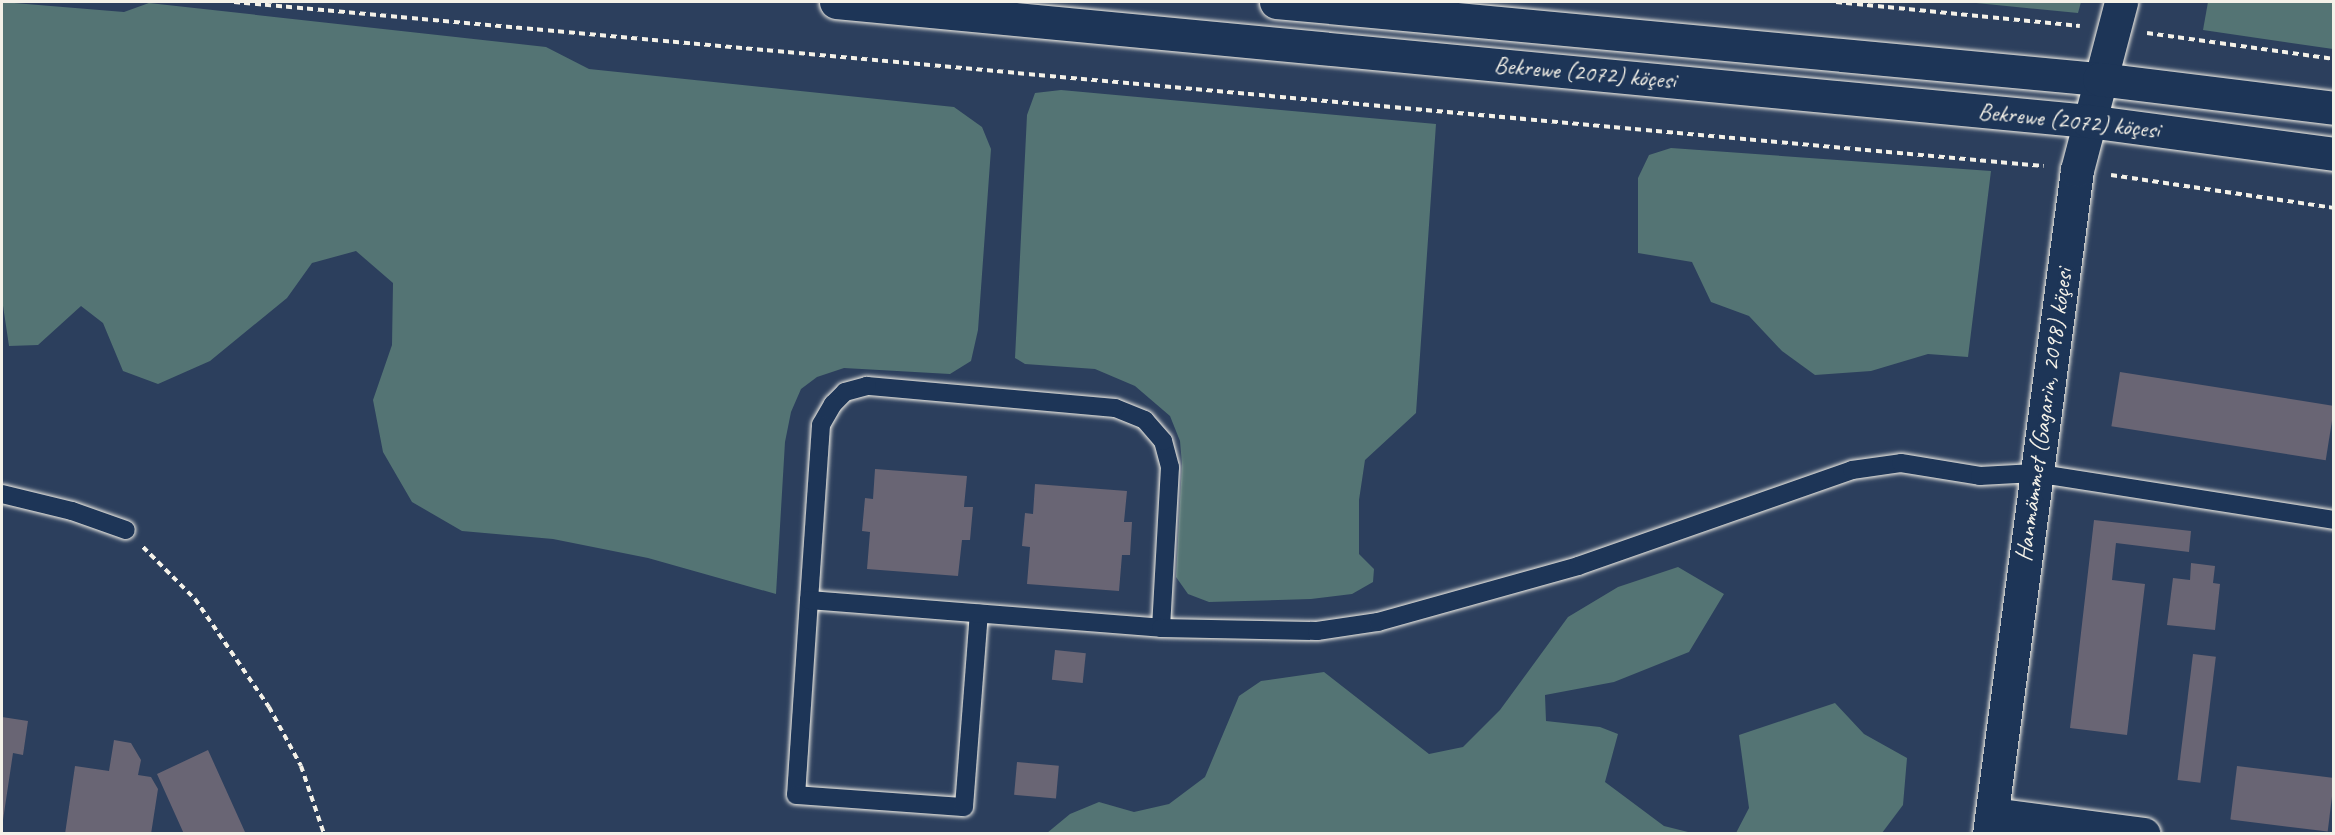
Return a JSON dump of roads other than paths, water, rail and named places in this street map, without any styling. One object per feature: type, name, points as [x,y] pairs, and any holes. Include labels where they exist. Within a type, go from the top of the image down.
[{"type":"main road","name":"Bekrewe (2072) köçesi","points":[[836,2],[2088,121],[2334,154]]},
{"type":"main road","name":"Bekrewe (2072) köçesi","points":[[1276,2],[2099,79],[2334,108]]},
{"type":"main road","name":"Hanmämmet (Gagarin, 2098) köçesi","points":[[1991,824],[2035,473],[2077,170],[2121,2]]},
{"type":"main road","points":[[1991,824],[2144,834]]},
{"type":"lane","points":[[979,614],[964,807],[796,795],[821,425],[832,404],[845,392],[867,386],[1115,408],[1145,420],[1163,441],[1170,467],[1161,628]]},
{"type":"lane","points":[[808,600],[1161,628],[1317,631],[1378,622],[1578,566],[1852,470],[1901,463],[1980,476],[2035,473],[2334,520]]},
{"type":"lane","points":[[2,494],[72,510],[126,530]]}]
